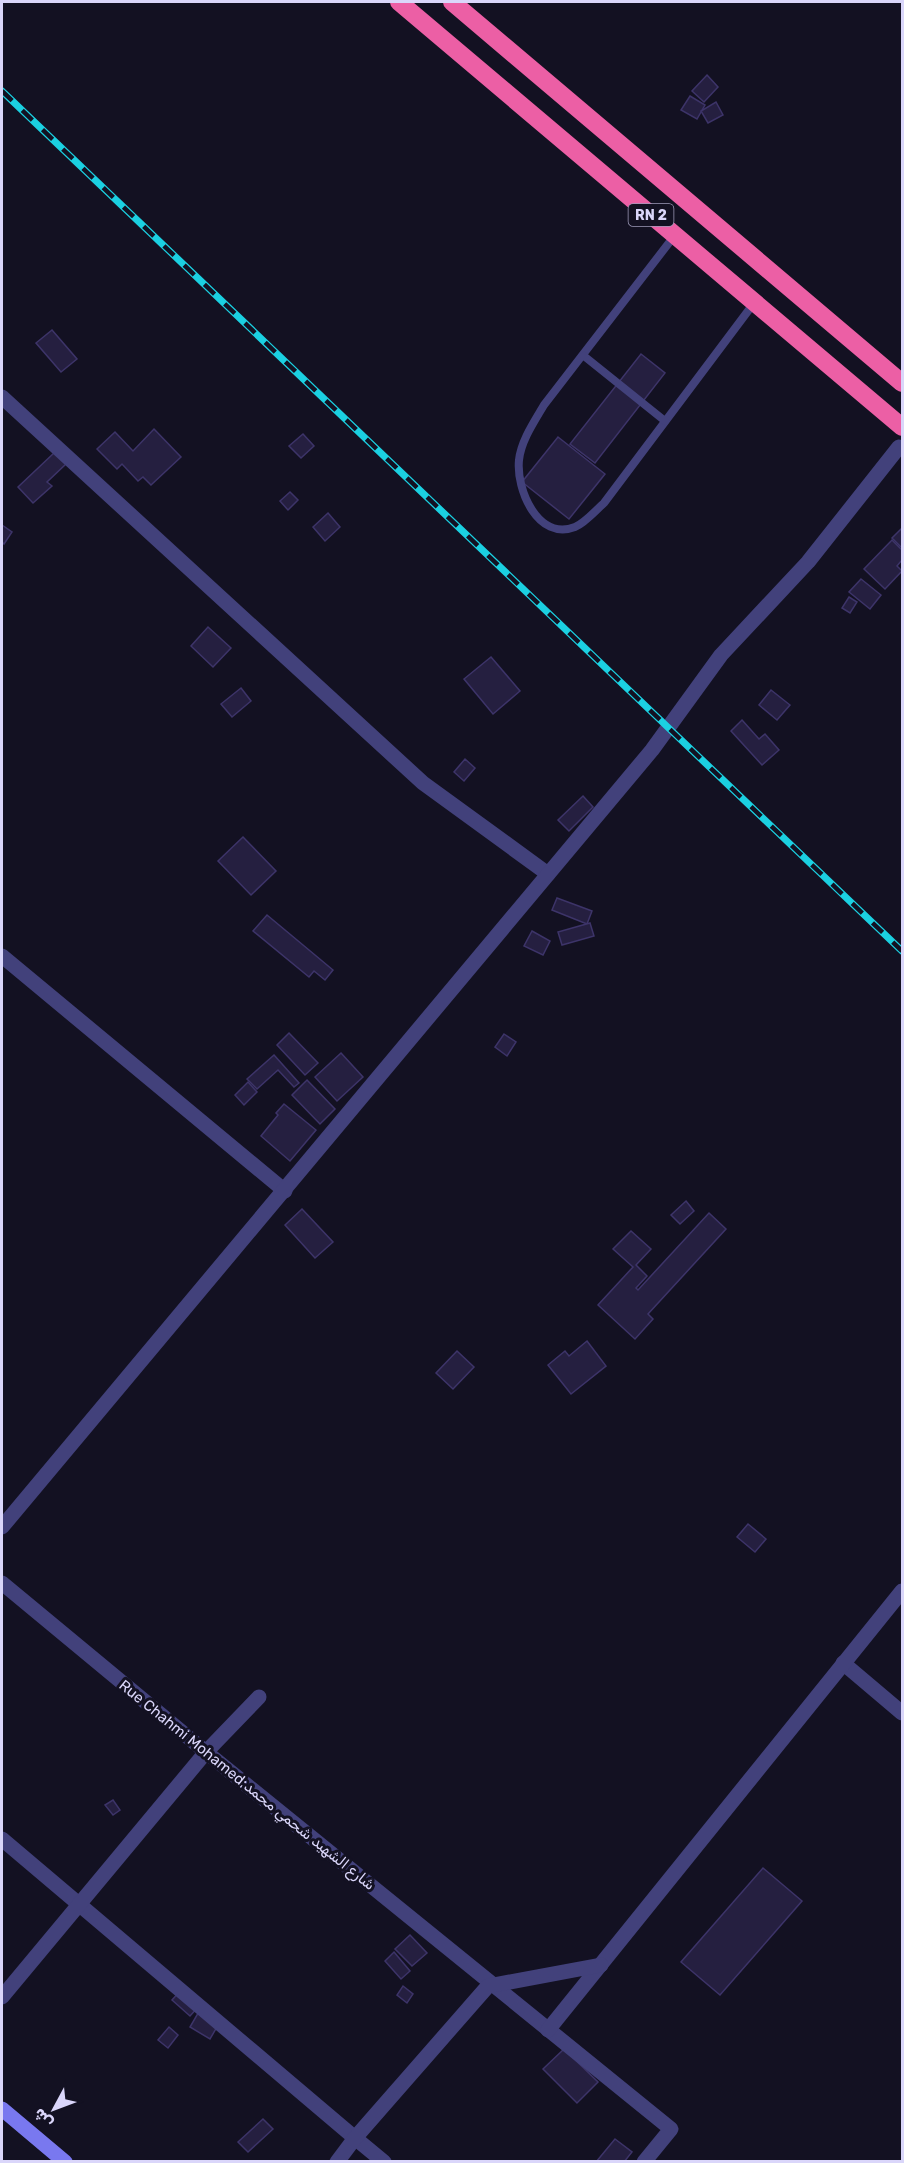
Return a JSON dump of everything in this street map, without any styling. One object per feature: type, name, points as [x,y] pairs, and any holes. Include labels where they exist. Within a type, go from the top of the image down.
[{"type":"highway","name":"RN 2","points":[[399,2],[903,428]]},
{"type":"highway","name":"RN 2","points":[[452,2],[903,383]]},
{"type":"main road","points":[[2,2109],[65,2162]]},
{"type":"street","points":[[2,397],[423,783],[548,874]]},
{"type":"street","points":[[2,1527],[652,750],[721,655],[808,562],[899,447]]},
{"type":"street","points":[[2,956],[285,1191]]},
{"type":"street","name":"Rue Chahmi Mohamed;شارع الشهيد شحمي محمد","points":[[2,1583],[206,1752],[671,2129],[644,2162]]},
{"type":"street","points":[[548,2030],[903,1591]]},
{"type":"street","points":[[843,1663],[903,1713]]},
{"type":"street","points":[[2,1997],[206,1752],[259,1696]]},
{"type":"street","points":[[2,1839],[384,2162]]},
{"type":"street","points":[[337,2162],[355,2138],[488,1986],[601,1965]]},
{"type":"lane","points":[[675,235],[544,405],[528,433],[519,460],[520,481],[526,503],[542,522],[558,529],[576,527],[604,503],[754,303]]},
{"type":"lane","points":[[584,356],[665,421]]},
{"type":"building","points":[[707,75],[718,87],[704,102],[692,91]]},
{"type":"building","points":[[690,96],[705,105],[697,119],[681,110]]},
{"type":"building","points":[[716,102],[723,115],[708,123],[701,111]]},
{"type":"building","points":[[52,330],[77,359],[61,372],[36,343]]},
{"type":"building","points":[[641,354],[665,373],[595,463],[570,444]]},
{"type":"building","points":[[154,429],[181,457],[151,485],[143,477],[138,481],[122,464],[117,469],[97,449],[115,432],[133,451]]},
{"type":"building","points":[[303,434],[314,446],[301,458],[289,446]]},
{"type":"building","points":[[558,437],[605,474],[569,519],[522,482]]},
{"type":"building","points":[[55,452],[66,464],[47,482],[52,486],[33,503],[18,487]]},
{"type":"building","points":[[290,492],[298,500],[288,510],[280,501]]},
{"type":"building","points":[[328,513],[340,527],[325,541],[313,527]]},
{"type":"building","points":[[2,525],[12,532],[4,544],[2,542]]},
{"type":"building","points":[[902,528],[902,548],[892,538]]},
{"type":"building","points":[[892,540],[902,550],[902,560],[897,566],[902,571],[885,589],[864,569]]},
{"type":"building","points":[[861,579],[881,595],[870,609],[849,592]]},
{"type":"building","points":[[849,597],[857,602],[850,613],[842,608]]},
{"type":"building","points":[[208,627],[231,648],[213,667],[191,646]]},
{"type":"building","points":[[491,657],[520,691],[493,714],[464,679]]},
{"type":"building","points":[[241,688],[251,701],[232,717],[221,704]]},
{"type":"building","points":[[771,690],[790,705],[777,720],[759,705]]},
{"type":"building","points":[[742,720],[759,739],[765,734],[779,750],[762,765],[731,731]]},
{"type":"building","points":[[465,759],[475,768],[464,781],[454,772]]},
{"type":"building","points":[[583,796],[593,807],[569,831],[558,820]]},
{"type":"building","points":[[243,837],[276,871],[251,895],[218,861]]},
{"type":"building","points":[[557,898],[592,911],[587,924],[552,910]]},
{"type":"building","points":[[267,915],[333,970],[325,980],[314,971],[309,977],[253,931]]},
{"type":"building","points":[[590,923],[594,936],[562,945],[558,932]]},
{"type":"building","points":[[532,931],[550,941],[543,955],[524,946]]},
{"type":"building","points":[[289,1033],[318,1063],[305,1075],[277,1045]]},
{"type":"building","points":[[504,1034],[516,1042],[507,1056],[495,1047]]},
{"type":"building","points":[[341,1053],[363,1077],[337,1101],[315,1077]]},
{"type":"building","points":[[274,1055],[299,1083],[294,1087],[278,1070],[257,1089],[247,1079]]},
{"type":"building","points":[[307,1080],[335,1109],[320,1124],[292,1095]]},
{"type":"building","points":[[248,1082],[257,1092],[244,1105],[235,1095]]},
{"type":"building","points":[[284,1104],[316,1130],[290,1161],[261,1136]]},
{"type":"building","points":[[686,1201],[694,1211],[680,1224],[671,1215]]},
{"type":"building","points":[[302,1209],[333,1242],[315,1258],[285,1225]]},
{"type":"building","points":[[709,1213],[726,1229],[648,1314],[653,1319],[635,1339],[598,1305],[633,1267],[613,1249],[631,1231],[651,1249],[636,1265],[647,1276],[636,1288],[638,1290]]},
{"type":"building","points":[[587,1341],[606,1366],[571,1394],[548,1365],[565,1351],[569,1356]]},
{"type":"building","points":[[457,1351],[474,1367],[453,1389],[436,1373]]},
{"type":"building","points":[[748,1524],[766,1539],[755,1552],[737,1537]]},
{"type":"building","points":[[113,1800],[120,1810],[113,1815],[105,1805]]},
{"type":"building","points":[[763,1868],[802,1901],[720,1995],[681,1962]]},
{"type":"building","points":[[410,1935],[427,1953],[412,1966],[395,1949]]},
{"type":"building","points":[[394,1952],[410,1971],[401,1979],[385,1961]]},
{"type":"building","points":[[403,1986],[413,1994],[407,2003],[397,1995]]},
{"type":"building","points":[[182,1989],[199,2006],[190,2016],[172,2000]]},
{"type":"building","points":[[201,2008],[221,2020],[210,2039],[190,2027]]},
{"type":"building","points":[[169,2027],[178,2035],[168,2048],[158,2040]]},
{"type":"building","points":[[564,2049],[598,2082],[577,2103],[543,2069]]},
{"type":"building","points":[[263,2119],[273,2129],[248,2152],[238,2142]]},
{"type":"building","points":[[615,2139],[632,2152],[624,2162],[596,2162]]},
{"type":"railway","points":[[2,91],[902,951]]}]
